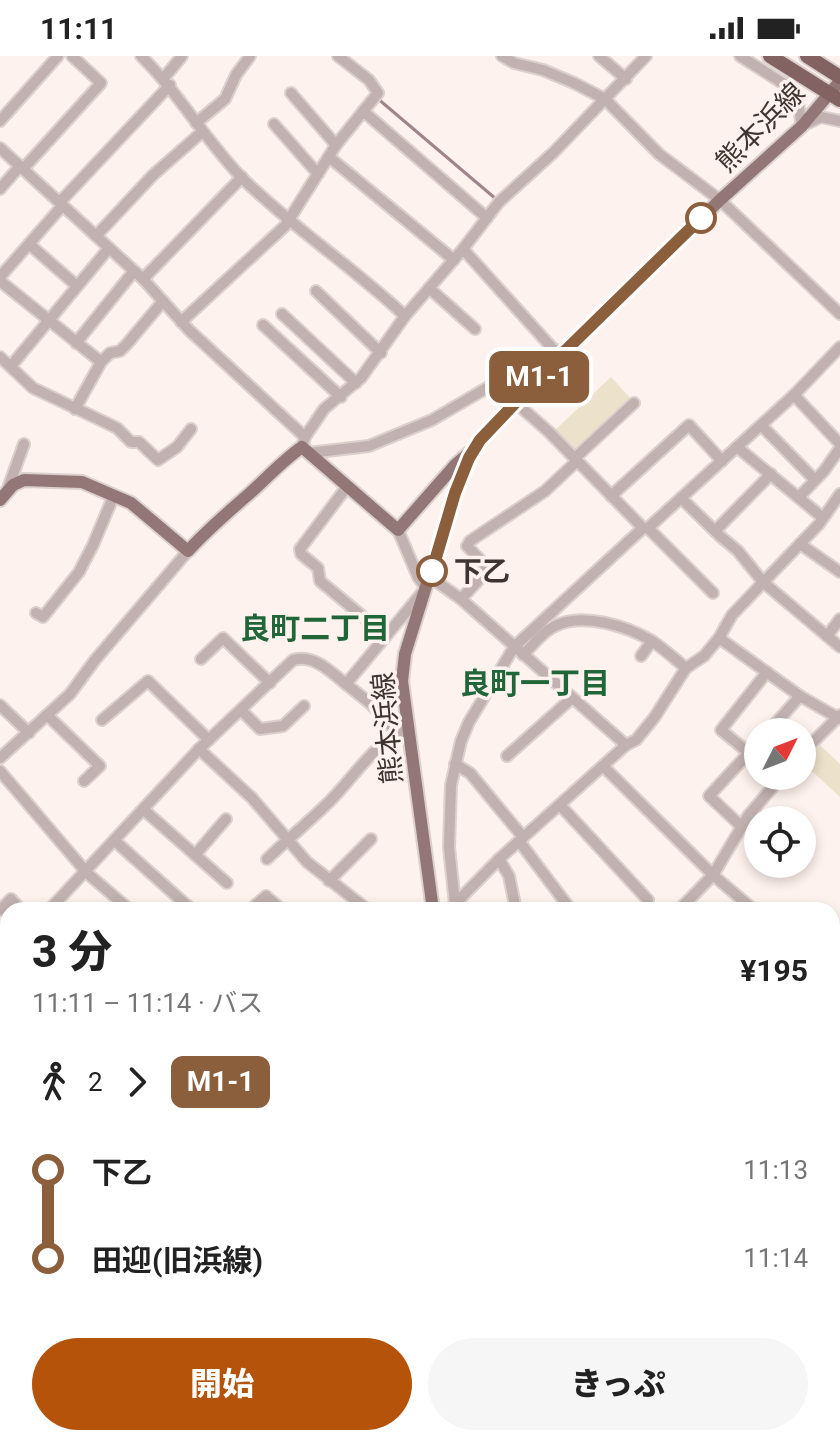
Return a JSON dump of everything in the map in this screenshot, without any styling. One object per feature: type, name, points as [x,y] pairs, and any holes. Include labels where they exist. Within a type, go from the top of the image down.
[{"type":"highway","points":[[770,56],[834,96]]},
{"type":"highway","points":[[807,56],[840,79]]},
{"type":"main road","name":"熊本浜線","points":[[432,902],[402,732],[402,681],[405,654],[455,493],[475,448],[559,350],[834,96],[840,79]]},
{"type":"main road","points":[[2,496],[13,485],[24,480],[82,482],[131,503],[188,551],[280,463],[305,446],[346,488],[398,530],[456,464],[475,448]]},
{"type":"street","points":[[0,121],[58,56]]},
{"type":"street","points":[[0,189],[101,83],[72,56]]},
{"type":"street","points":[[141,56],[167,81],[199,128],[242,177],[405,316]]},
{"type":"street","points":[[101,362],[48,322],[0,279],[167,81],[182,56]]},
{"type":"street","points":[[96,236],[225,99],[236,75],[250,56]]},
{"type":"street","points":[[181,322],[241,264],[260,252],[289,220],[336,145],[378,93],[376,87],[338,56]]},
{"type":"street","points":[[502,56],[514,63],[543,70],[605,99],[659,154],[720,200],[840,314]]},
{"type":"street","points":[[599,56],[626,79]]},
{"type":"street","points":[[305,446],[324,409],[356,383],[381,353],[405,316],[499,202],[554,152],[646,56]]},
{"type":"street","points":[[740,56],[792,89],[802,126],[821,117],[840,121]]},
{"type":"street","points":[[291,93],[336,145]]},
{"type":"street","points":[[363,111],[487,218]]},
{"type":"street","points":[[274,124],[318,174]]},
{"type":"street","points":[[0,148],[143,279],[181,322],[305,446],[369,446],[432,420],[559,350],[463,249]]},
{"type":"street","points":[[329,157],[454,260]]},
{"type":"street","points":[[0,167],[10,177]]},
{"type":"street","points":[[143,279],[242,177]]},
{"type":"street","points":[[29,244],[77,286]]},
{"type":"street","points":[[11,366],[109,248]]},
{"type":"street","points":[[76,343],[134,271]]},
{"type":"street","points":[[429,288],[475,329]]},
{"type":"street","points":[[316,291],[381,353]]},
{"type":"street","points":[[75,409],[101,362],[110,353],[120,351],[163,301]]},
{"type":"street","points":[[282,314],[356,383]]},
{"type":"street","points":[[263,325],[341,397]]},
{"type":"street","points":[[452,902],[451,785],[461,741],[469,722],[518,651],[645,528],[794,395],[840,347]]},
{"type":"street","points":[[0,357],[33,388],[117,428],[131,442],[139,442],[158,460],[177,447],[191,429]]},
{"type":"street","points":[[794,395],[840,446],[799,497]]},
{"type":"street","points":[[515,402],[713,593]]},
{"type":"street","points":[[461,599],[489,569],[467,546],[470,541],[545,491],[634,403]]},
{"type":"street","points":[[611,496],[689,425],[722,461]]},
{"type":"street","points":[[761,425],[815,480]]},
{"type":"street","points":[[2,496],[24,444]]},
{"type":"street","points":[[737,447],[822,517]]},
{"type":"street","points":[[715,531],[771,474]]},
{"type":"street","points":[[346,488],[300,549],[301,554],[318,568],[320,581],[386,636]]},
{"type":"street","points":[[457,902],[521,839],[626,745],[636,740],[686,668],[704,656],[732,615],[819,524],[840,494]]},
{"type":"street","points":[[36,613],[43,617],[79,572],[114,495]]},
{"type":"street","points":[[681,498],[738,551],[763,582],[840,647]]},
{"type":"street","points":[[398,530],[418,577],[461,599],[626,745]]},
{"type":"street","points":[[800,544],[840,572]]},
{"type":"street","points":[[0,758],[70,694],[188,551]]},
{"type":"street","points":[[346,684],[428,583]]},
{"type":"street","points":[[827,636],[840,619]]},
{"type":"street","points":[[518,651],[550,628],[570,621],[588,621],[652,641],[686,668]]},
{"type":"street","points":[[201,659],[223,638],[270,683]]},
{"type":"street","points":[[719,638],[800,696],[839,717],[816,739]]},
{"type":"street","points":[[641,656],[652,641]]},
{"type":"street","points":[[57,902],[199,749],[293,660],[302,658],[320,664],[402,732],[267,859]]},
{"type":"street","points":[[744,749],[721,730],[767,672]]},
{"type":"street","points":[[102,720],[148,681],[209,740]]},
{"type":"street","points":[[780,718],[800,696]]},
{"type":"street","points":[[507,756],[572,698]]},
{"type":"street","points":[[0,705],[29,733]]},
{"type":"street","points":[[241,710],[260,729],[283,726],[304,706]]},
{"type":"street","points":[[47,715],[100,766],[84,781]]},
{"type":"street","points":[[199,749],[252,798],[307,862],[357,902]]},
{"type":"street","points":[[742,827],[709,796],[744,758]]},
{"type":"street","points":[[455,764],[470,773],[565,902]]},
{"type":"street","points":[[604,767],[713,875],[745,902]]},
{"type":"street","points":[[0,771],[87,873],[121,902]]},
{"type":"street","points":[[687,902],[713,875],[742,827],[771,790]]},
{"type":"street","points":[[560,805],[648,900]]},
{"type":"street","points":[[144,810],[227,883]]},
{"type":"street","points":[[195,855],[226,819]]},
{"type":"street","points":[[329,881],[371,839]]},
{"type":"street","points":[[115,841],[183,902]]},
{"type":"street","points":[[499,859],[509,876],[514,902]]},
{"type":"shaded area","points":[[611,377],[633,401],[575,456],[552,433]]},
{"type":"shaded area","points":[[820,745],[840,764],[840,797],[816,775],[816,749]]},
{"type":"waterway","points":[[377,98],[496,199]]},
{"type":"bus line","name":"M1-1","points":[[432,571],[455,493],[480,440],[565,351],[701,218]]},
{"type":"place","name":"下乙","points":[[432,571]]},
{"type":"district","name":"良町二丁目","points":[[315,629]]},
{"type":"district","name":"良町一丁目","points":[[535,684]]}]
